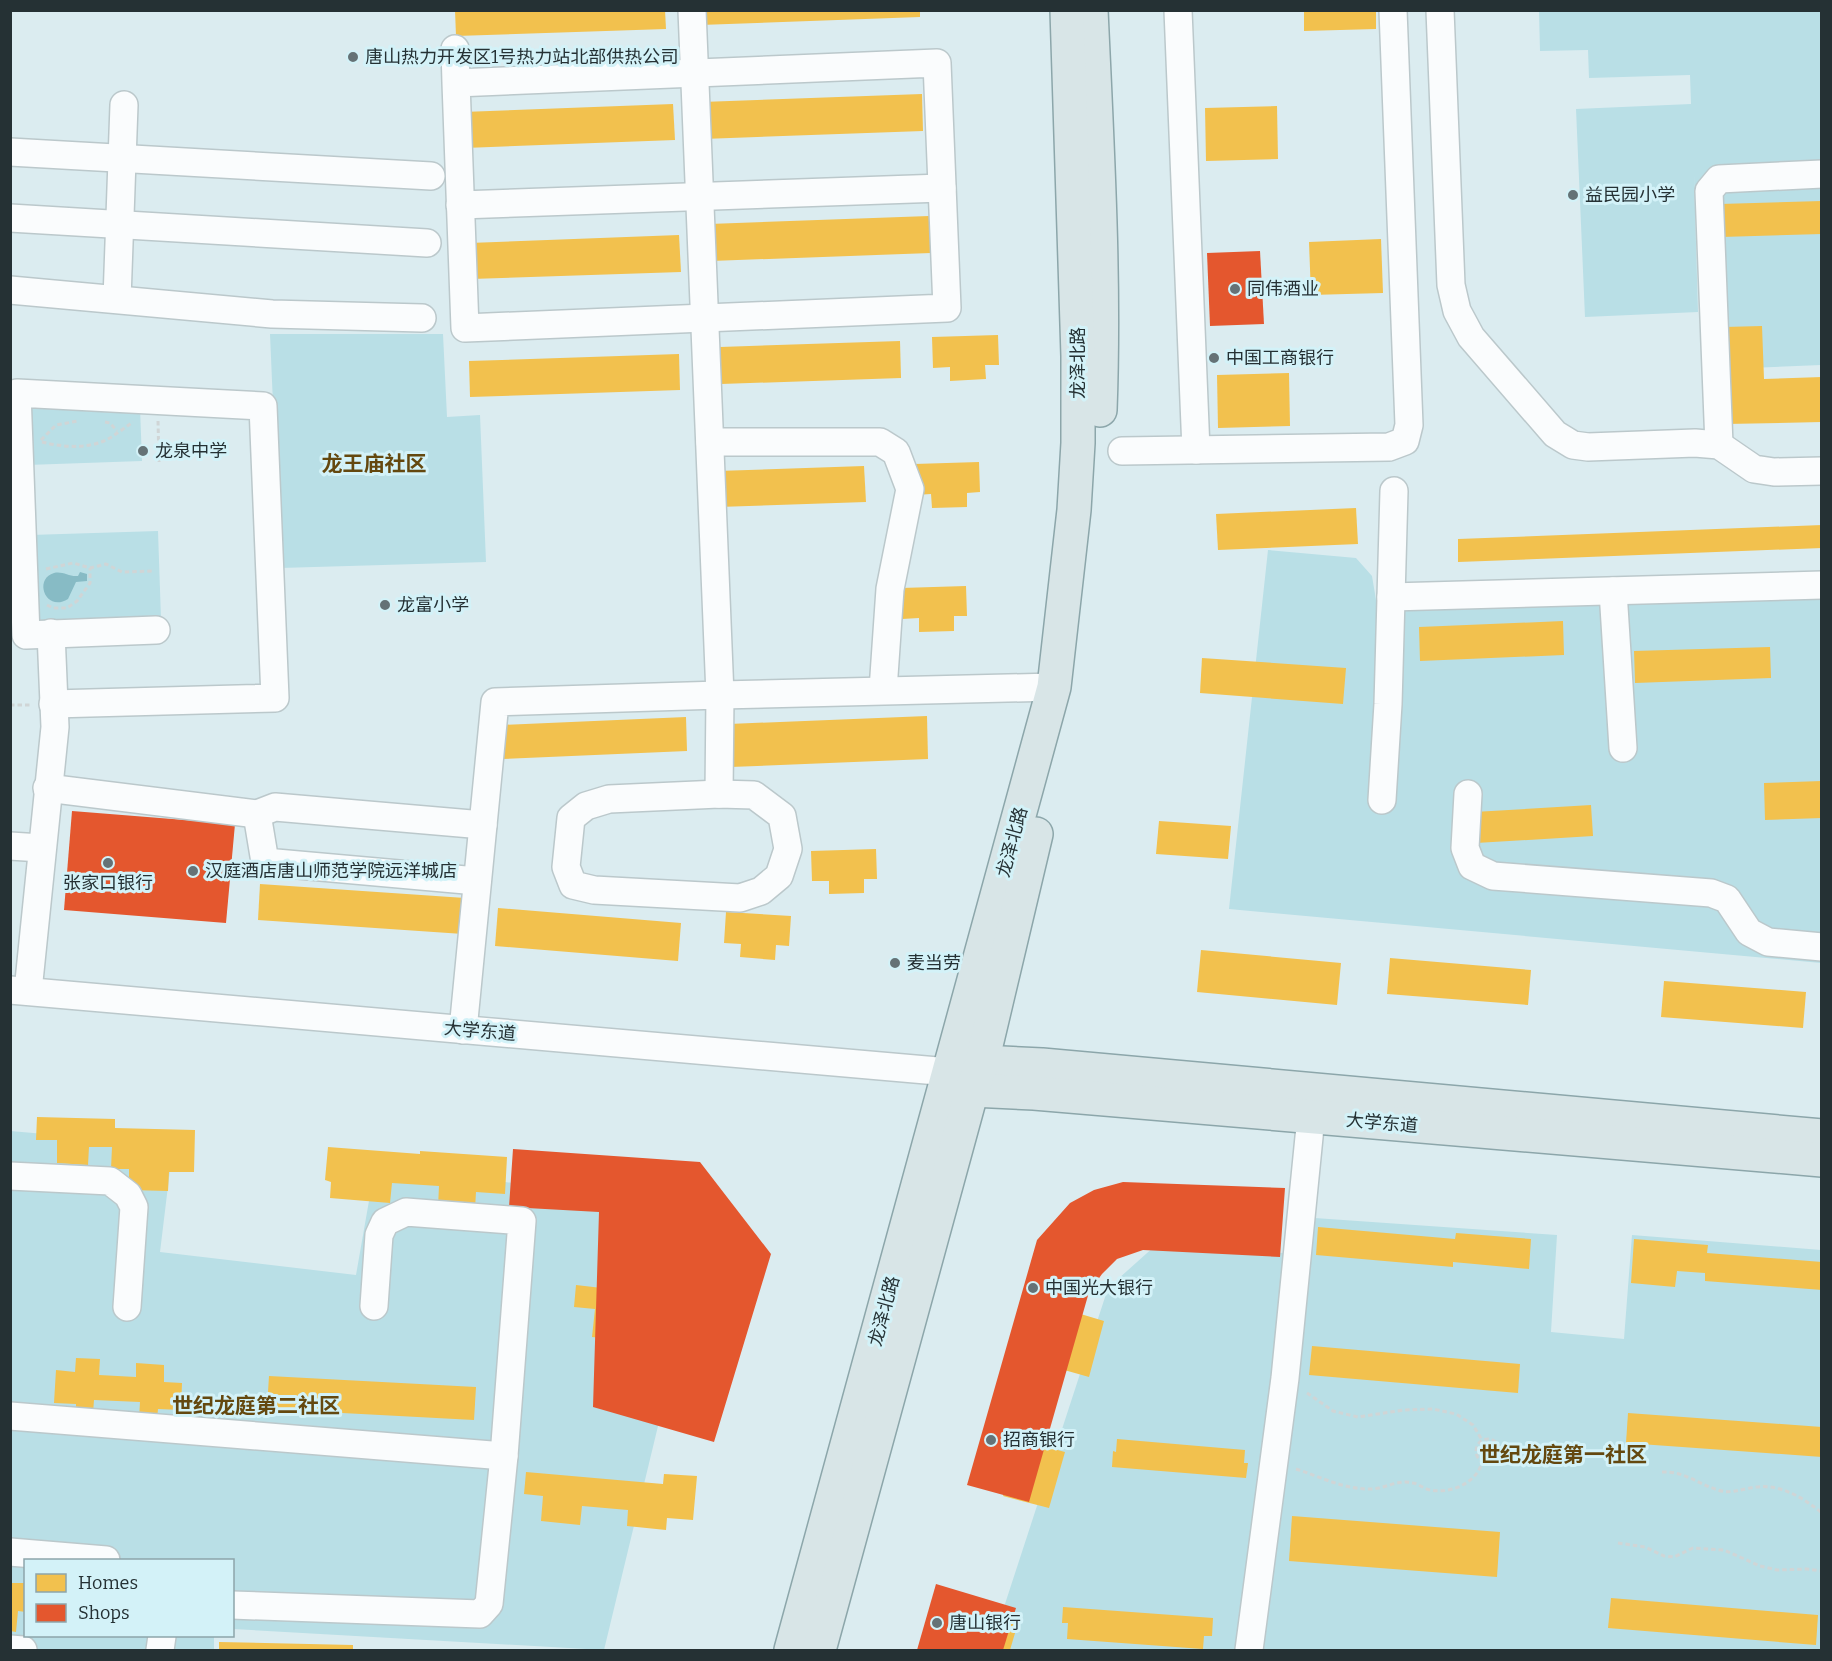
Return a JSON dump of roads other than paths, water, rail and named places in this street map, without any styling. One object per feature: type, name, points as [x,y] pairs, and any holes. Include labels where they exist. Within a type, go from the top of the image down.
[{"type":"main road","name":"龙泽北路","points":[[1062,691],[1078,443],[1078,356],[1067,10]]},
{"type":"main road","name":"龙泽北路","points":[[819,1650],[968,1075],[1086,588],[1102,362],[1091,10]]},
{"type":"main road","name":"大学东道","points":[[968,1075],[1042,1065],[1821,1136]]},
{"type":"main road","name":"龙泽北路","points":[[791,1650],[968,1075]]},
{"type":"main road","name":"大学东道","points":[[968,1075],[1311,1116],[1821,1160]]},
{"type":"street","points":[[692,10],[720,695],[719,794]]},
{"type":"street","points":[[1178,10],[1196,450]]},
{"type":"street","points":[[1122,451],[1389,447],[1405,441],[1409,425],[1393,10]]},
{"type":"street","points":[[1440,10],[1451,285],[1457,311],[1472,337],[1555,434],[1573,445],[1588,447],[1695,443],[1719,445],[1754,469],[1774,472],[1821,471]]},
{"type":"street","points":[[456,49],[456,83],[465,328],[947,308],[937,63],[456,83]]},
{"type":"street","points":[[117,299],[124,105]]},
{"type":"street","points":[[10,152],[431,176]]},
{"type":"street","points":[[1719,445],[1709,191],[1719,178],[1821,174]]},
{"type":"street","points":[[460,205],[942,188]]},
{"type":"street","points":[[10,218],[427,243]]},
{"type":"street","points":[[10,290],[272,315],[422,318]]},
{"type":"street","points":[[53,704],[275,698],[263,406],[17,393],[26,634],[156,630]]},
{"type":"street","points":[[710,442],[880,442],[896,453],[910,489],[890,589],[883,690]]},
{"type":"street","points":[[1382,800],[1388,704],[1394,491]]},
{"type":"street","points":[[1391,597],[1821,585]]},
{"type":"street","points":[[1613,591],[1623,748]]},
{"type":"street","points":[[19,990],[41,849],[54,727],[51,633]]},
{"type":"street","points":[[463,1030],[495,702],[883,690],[1062,691]]},
{"type":"street","points":[[47,788],[257,814],[275,807],[483,825]]},
{"type":"street","points":[[719,794],[754,795],[782,816],[788,849],[779,876],[761,891],[740,898],[594,890],[573,885],[566,867],[570,818],[586,806],[609,799],[719,794]]},
{"type":"street","points":[[1468,794],[1465,848],[1472,866],[1492,876],[1711,893],[1727,899],[1749,932],[1768,942],[1821,947]]},
{"type":"street","points":[[257,814],[265,862],[477,880]]},
{"type":"street","points":[[10,846],[41,849]]},
{"type":"street","name":"大学东道","points":[[19,990],[968,1075]]},
{"type":"street","points":[[1249,1650],[1286,1378],[1311,1116]]},
{"type":"street","points":[[10,1176],[110,1182],[128,1196],[134,1207],[127,1307]]},
{"type":"street","points":[[234,1605],[480,1614],[489,1604],[504,1456],[522,1221],[406,1212],[386,1222],[379,1234],[374,1306]]},
{"type":"street","points":[[10,1416],[504,1456]]},
{"type":"street","points":[[10,1552],[94,1559]]},
{"type":"street","points":[[10,1649],[23,1650]]},
{"type":"place","name":"唐山热力开发区1号热力站北部供热公司","points":[[353,57]]},
{"type":"place","name":"益民园小学","points":[[1573,195]]},
{"type":"place","name":"同伟酒业","points":[[1235,289]]},
{"type":"place","name":"中国工商银行","points":[[1214,358]]},
{"type":"place","name":"龙泉中学","points":[[143,451]]},
{"type":"place","name":"龙富小学","points":[[385,605]]},
{"type":"place","name":"张家口银行","points":[[108,863]]},
{"type":"place","name":"汉庭酒店唐山师范学院远洋城店","points":[[193,871]]},
{"type":"place","name":"麦当劳","points":[[895,963]]},
{"type":"place","name":"中国光大银行","points":[[1033,1288]]},
{"type":"place","name":"招商银行","points":[[991,1440]]},
{"type":"place","name":"唐山银行","points":[[937,1623]]},
{"type":"district","name":"龙王庙社区","points":[[374,464]]},
{"type":"district","name":"世纪龙庭第二社区","points":[[256,1406]]},
{"type":"district","name":"世纪龙庭第一社区","points":[[1563,1455]]}]
